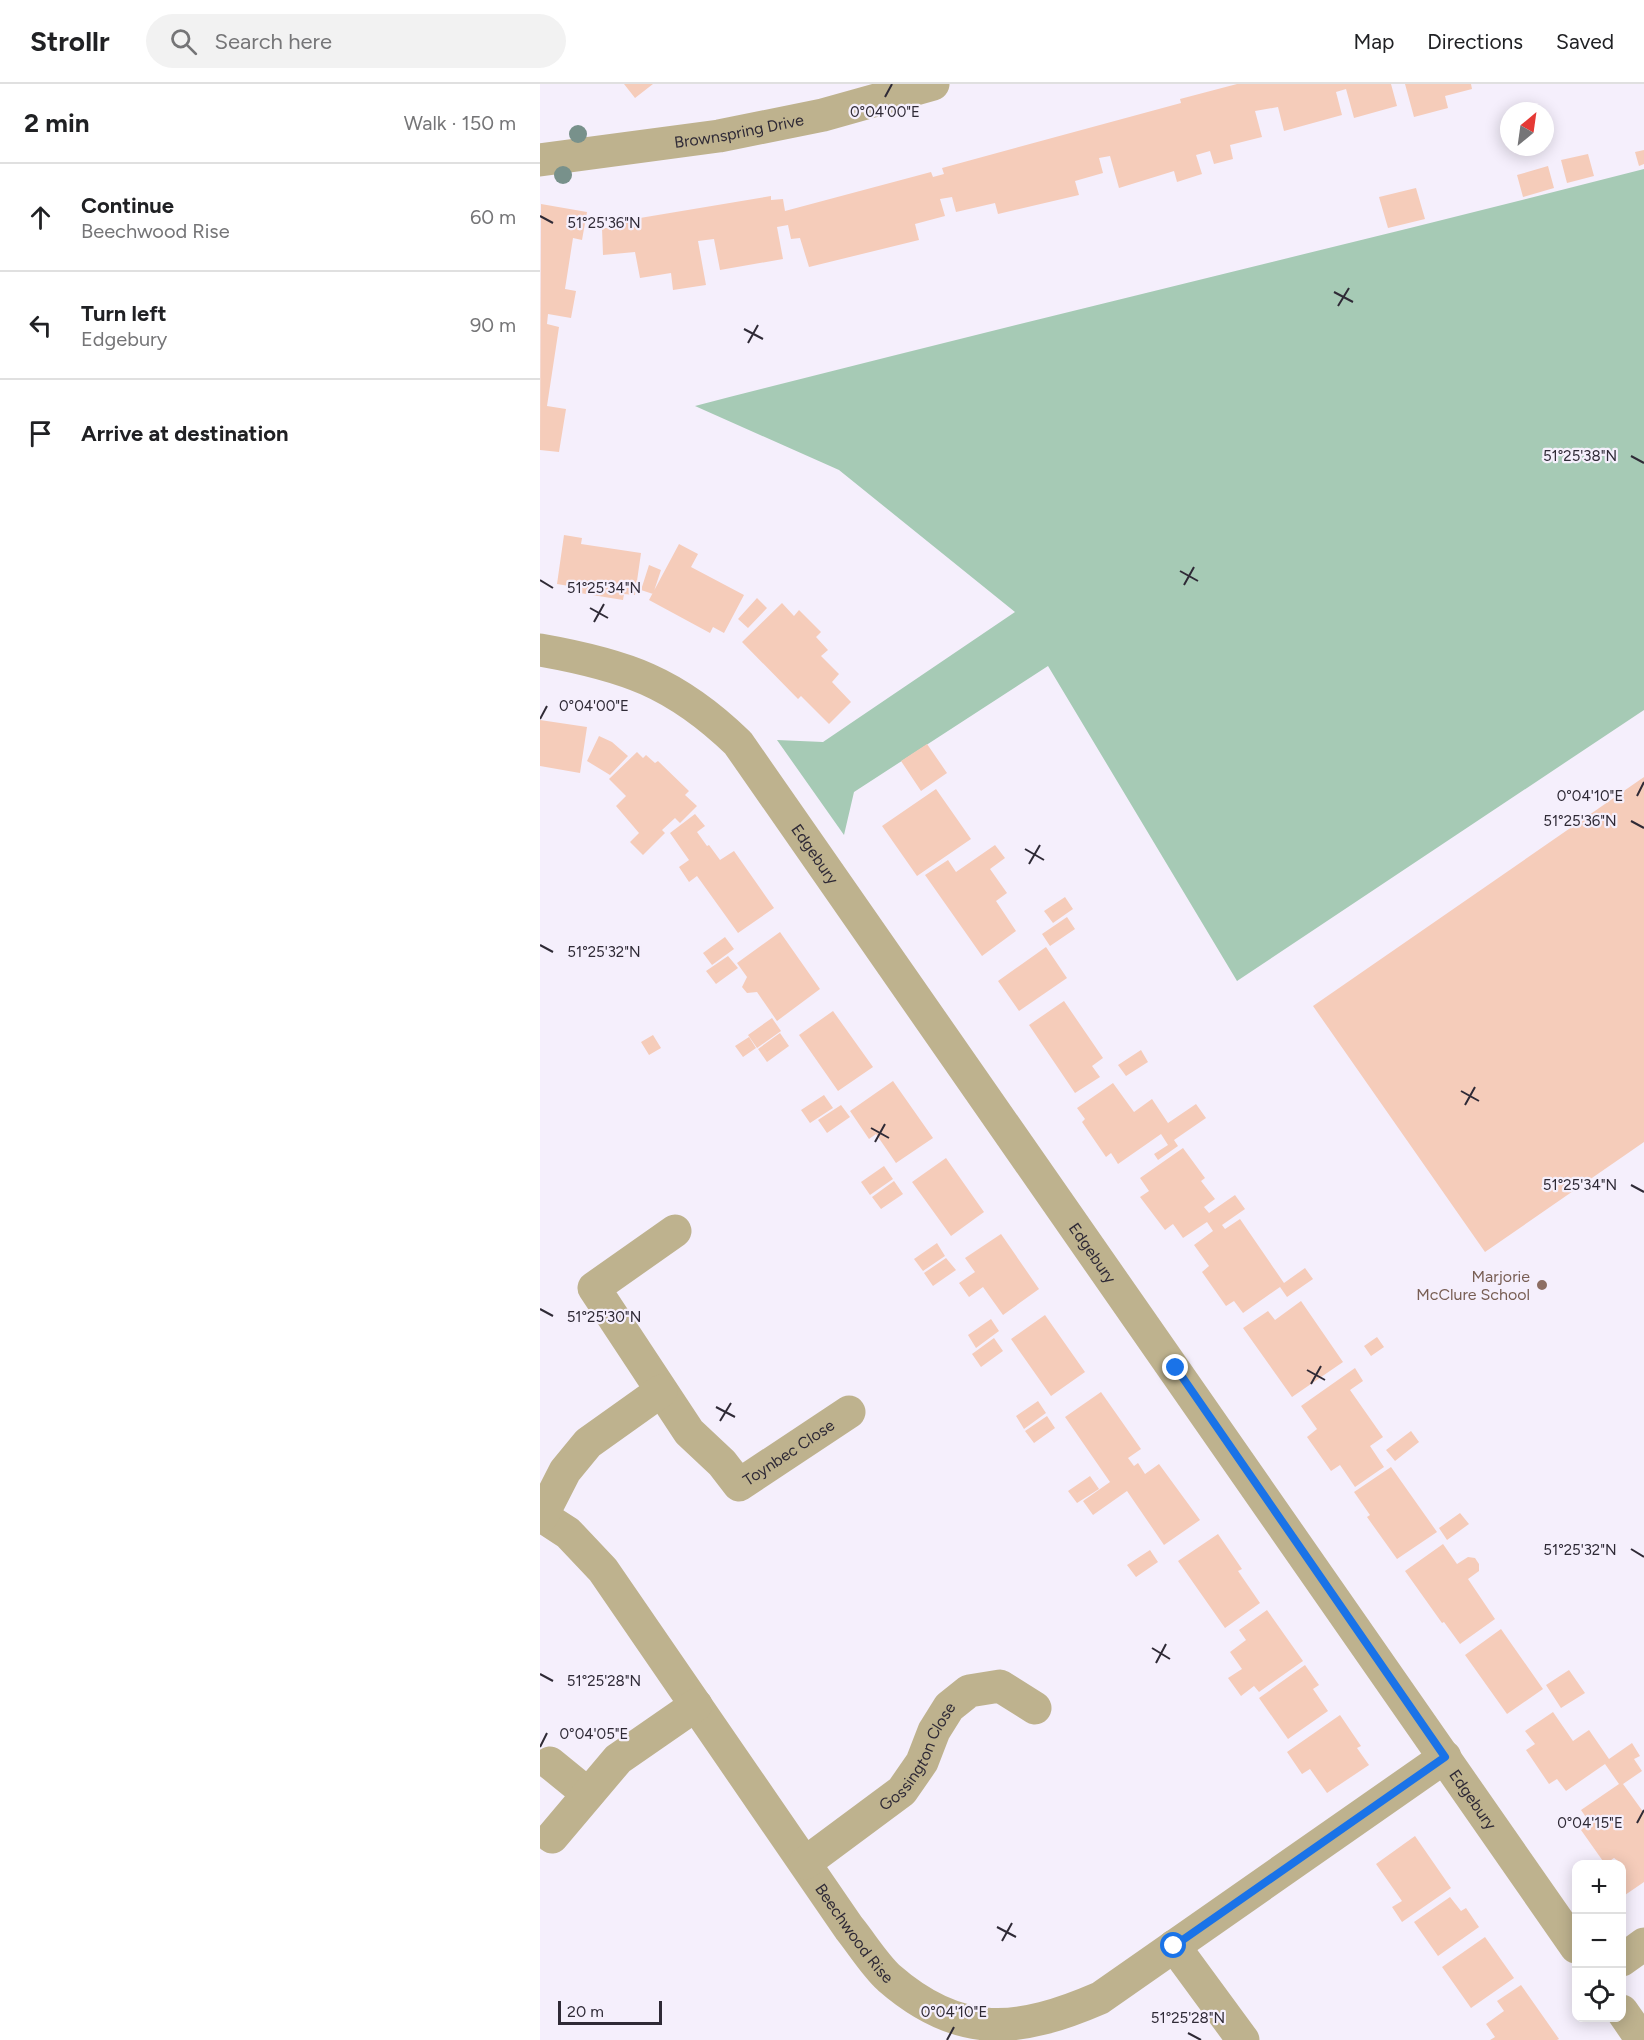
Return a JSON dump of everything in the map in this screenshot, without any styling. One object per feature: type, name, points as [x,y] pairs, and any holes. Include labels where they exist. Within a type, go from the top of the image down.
[{"type":"street","name":"Brownspring Drive","points":[[540,160],[719,136],[823,115],[933,84]]},
{"type":"street","name":"Edgebury","points":[[540,650],[620,667],[652,680],[684,697],[711,717],[738,743],[1572,1941]]},
{"type":"street","name":"Toynbec Close","points":[[675,1231],[594,1288],[690,1432],[722,1463],[739,1485],[849,1412]]},
{"type":"street","points":[[541,1515],[565,1471],[588,1443],[661,1391]]},
{"type":"street","name":"Beechwood Rise","points":[[541,1515],[568,1533],[603,1570],[849,1928],[889,1978],[937,2013],[978,2033],[1021,2026],[1061,2015],[1100,1998],[1445,1757]]},
{"type":"street","name":"Gossington Close","points":[[805,1863],[902,1791],[922,1762],[934,1731],[949,1707],[969,1691],[1000,1686],[1035,1708]]},
{"type":"street","points":[[552,1837],[618,1759],[696,1705]]},
{"type":"street","points":[[550,1763],[588,1794]]},
{"type":"street","points":[[1626,1957],[1644,1944]]},
{"type":"street","points":[[1174,1946],[1243,2040]]},
{"type":"street","points":[[1626,2017],[1642,2040]]},
{"type":"green space","points":[[1644,169],[1644,710],[1237,981],[1048,666],[854,792],[844,835],[777,740],[823,742],[1015,612],[839,470],[695,406]]},
{"type":"building","points":[[624,84],[653,84],[635,98]]},
{"type":"building","points":[[1237,84],[1391,84],[1397,106],[1354,118],[1346,89],[1336,92],[1342,115],[1284,131],[1278,107],[1255,111],[1262,137],[1230,145],[1233,159],[1214,164],[1210,151],[1196,155],[1202,174],[1177,182],[1174,171],[1119,188],[1110,156],[1099,158],[1103,173],[1075,181],[1079,195],[998,214],[995,203],[956,212],[952,197],[940,199],[945,216],[915,224],[919,240],[809,267],[800,238],[791,239],[788,225],[777,227],[783,259],[720,270],[714,239],[698,241],[706,285],[673,290],[671,273],[640,278],[635,252],[603,255],[602,228],[617,228],[616,222],[771,196],[771,200],[783,199],[785,211],[931,172],[933,177],[944,174],[942,168],[1181,103],[1180,99]]},
{"type":"building","points":[[1405,84],[1471,84],[1472,89],[1445,96],[1448,108],[1414,117]]},
{"type":"building","points":[[1644,150],[1644,164],[1639,166],[1635,152]]},
{"type":"building","points":[[1588,154],[1594,176],[1567,183],[1561,160]]},
{"type":"building","points":[[1548,166],[1554,188],[1523,197],[1517,175]]},
{"type":"building","points":[[1416,188],[1425,219],[1388,228],[1379,197]]},
{"type":"building","points":[[541,204],[587,212],[582,240],[573,238],[565,289],[576,291],[571,318],[548,314],[547,324],[559,327],[547,406],[566,409],[559,452],[540,450]]},
{"type":"building","points":[[564,535],[582,538],[581,544],[641,553],[635,595],[624,594],[623,600],[580,593],[581,588],[557,584]]},
{"type":"building","points":[[679,544],[698,554],[691,567],[744,595],[724,633],[713,627],[710,633],[649,600]]},
{"type":"building","points":[[649,565],[661,570],[653,594],[641,590]]},
{"type":"building","points":[[757,598],[767,608],[748,628],[738,619]]},
{"type":"building","points":[[782,603],[794,616],[799,610],[821,632],[816,637],[828,650],[821,656],[839,674],[832,682],[851,702],[829,724],[801,696],[798,699],[742,642]]},
{"type":"building","points":[[540,720],[587,727],[580,773],[540,766]]},
{"type":"building","points":[[599,736],[612,742],[628,756],[610,775],[587,761]]},
{"type":"building","points":[[927,744],[947,773],[921,791],[901,761]]},
{"type":"building","points":[[637,752],[643,758],[646,755],[655,763],[658,761],[689,791],[685,795],[697,806],[680,823],[675,818],[662,830],[665,833],[643,855],[630,842],[639,833],[616,806],[626,796],[609,779]]},
{"type":"building","points":[[1644,777],[1644,1142],[1485,1252],[1313,1006]]},
{"type":"building","points":[[936,789],[971,839],[917,876],[882,826]]},
{"type":"building","points":[[695,814],[705,826],[697,832],[707,846],[709,845],[720,860],[734,851],[774,908],[738,933],[697,876],[689,882],[679,867],[689,860],[670,833]]},
{"type":"building","points":[[995,845],[1005,858],[990,869],[1007,893],[996,901],[1016,931],[982,956],[925,875],[948,860],[956,872]]},
{"type":"building","points":[[1065,897],[1073,909],[1053,923],[1044,911]]},
{"type":"building","points":[[1067,917],[1075,929],[1050,946],[1042,934]]},
{"type":"building","points":[[780,932],[820,989],[777,1021],[757,992],[747,993],[742,987],[747,977],[737,963]]},
{"type":"building","points":[[725,937],[734,949],[712,965],[703,953]]},
{"type":"building","points":[[1046,947],[1067,978],[1019,1011],[998,981]]},
{"type":"building","points":[[728,956],[738,968],[716,984],[706,971]]},
{"type":"building","points":[[1064,1001],[1103,1058],[1092,1066],[1100,1077],[1075,1093],[1029,1025]]},
{"type":"building","points":[[833,1011],[873,1067],[838,1091],[799,1035]]},
{"type":"building","points":[[772,1018],[781,1031],[757,1048],[748,1035]]},
{"type":"building","points":[[780,1033],[789,1046],[767,1062],[758,1049]]},
{"type":"building","points":[[653,1035],[661,1048],[649,1055],[641,1042]]},
{"type":"building","points":[[749,1037],[756,1048],[743,1057],[735,1046]]},
{"type":"building","points":[[1141,1050],[1148,1062],[1126,1076],[1118,1065]]},
{"type":"building","points":[[893,1081],[933,1138],[896,1163],[876,1134],[869,1139],[850,1111]]},
{"type":"building","points":[[1113,1083],[1134,1112],[1152,1099],[1168,1123],[1196,1104],[1206,1118],[1174,1140],[1178,1146],[1158,1160],[1154,1154],[1168,1145],[1161,1134],[1118,1164],[1111,1153],[1106,1157],[1082,1122],[1085,1119],[1077,1108]]},
{"type":"building","points":[[824,1095],[833,1108],[810,1123],[801,1110]]},
{"type":"building","points":[[841,1105],[850,1117],[827,1133],[818,1120]]},
{"type":"building","points":[[1183,1148],[1205,1178],[1201,1181],[1215,1199],[1204,1207],[1209,1213],[1235,1195],[1245,1209],[1222,1225],[1225,1229],[1240,1219],[1284,1283],[1305,1268],[1313,1279],[1287,1297],[1280,1287],[1243,1313],[1234,1301],[1226,1306],[1202,1272],[1209,1266],[1194,1245],[1213,1231],[1207,1222],[1183,1238],[1173,1224],[1165,1230],[1140,1197],[1149,1191],[1140,1178]]},
{"type":"building","points":[[946,1158],[984,1212],[951,1236],[912,1182]]},
{"type":"building","points":[[884,1166],[893,1179],[870,1195],[861,1182]]},
{"type":"building","points":[[894,1181],[903,1194],[881,1209],[872,1197]]},
{"type":"building","points":[[1001,1234],[1039,1289],[1003,1315],[983,1287],[969,1297],[959,1283],[975,1272],[965,1258]]},
{"type":"building","points":[[937,1243],[945,1256],[923,1271],[914,1259]]},
{"type":"building","points":[[946,1258],[956,1270],[933,1286],[924,1273]]},
{"type":"building","points":[[1301,1301],[1343,1362],[1292,1397],[1243,1328],[1268,1311],[1275,1320]]},
{"type":"building","points":[[1045,1315],[1085,1372],[1051,1396],[1011,1339]]},
{"type":"building","points":[[991,1319],[999,1331],[976,1348],[968,1335]]},
{"type":"building","points":[[1377,1337],[1384,1347],[1371,1356],[1364,1346]]},
{"type":"building","points":[[994,1338],[1003,1351],[981,1367],[972,1354]]},
{"type":"building","points":[[1355,1368],[1363,1381],[1350,1390],[1383,1437],[1370,1446],[1384,1467],[1355,1487],[1340,1465],[1331,1471],[1307,1437],[1317,1429],[1301,1406]]},
{"type":"building","points":[[1101,1392],[1141,1449],[1128,1458],[1134,1466],[1138,1463],[1145,1474],[1159,1464],[1200,1520],[1164,1545],[1127,1491],[1093,1515],[1083,1501],[1110,1482],[1065,1417]]},
{"type":"building","points":[[1038,1401],[1046,1413],[1024,1429],[1016,1416]]},
{"type":"building","points":[[1047,1416],[1055,1428],[1034,1443],[1025,1431]]},
{"type":"building","points":[[1411,1431],[1419,1442],[1395,1461],[1386,1450]]},
{"type":"building","points":[[1391,1467],[1437,1532],[1397,1559],[1367,1517],[1370,1515],[1354,1492]]},
{"type":"building","points":[[1090,1476],[1099,1489],[1077,1503],[1068,1491]]},
{"type":"building","points":[[1460,1513],[1469,1524],[1447,1540],[1439,1528]]},
{"type":"building","points":[[1218,1534],[1242,1569],[1238,1571],[1260,1603],[1225,1628],[1178,1561]]},
{"type":"building","points":[[1443,1544],[1457,1564],[1468,1557],[1475,1558],[1479,1564],[1479,1571],[1468,1579],[1495,1619],[1460,1644],[1405,1571]]},
{"type":"building","points":[[1150,1550],[1158,1562],[1136,1577],[1127,1565]]},
{"type":"building","points":[[1267,1610],[1303,1661],[1259,1692],[1254,1686],[1241,1696],[1228,1678],[1242,1669],[1230,1652],[1246,1640],[1239,1630]]},
{"type":"building","points":[[1501,1629],[1543,1689],[1507,1714],[1465,1655]]},
{"type":"building","points":[[1305,1665],[1319,1685],[1313,1689],[1328,1711],[1288,1739],[1259,1698]]},
{"type":"building","points":[[1569,1670],[1585,1693],[1561,1708],[1546,1685]]},
{"type":"building","points":[[1553,1712],[1573,1741],[1589,1730],[1609,1759],[1632,1743],[1640,1756],[1634,1759],[1642,1771],[1623,1784],[1644,1813],[1644,1882],[1626,1894],[1626,1860],[1614,1858],[1602,1860],[1581,1830],[1590,1823],[1581,1810],[1619,1784],[1605,1764],[1566,1791],[1557,1779],[1549,1784],[1526,1750],[1535,1744],[1525,1731]]},
{"type":"building","points":[[1340,1715],[1361,1746],[1357,1748],[1369,1765],[1327,1793],[1310,1769],[1302,1774],[1287,1752]]},
{"type":"building","points":[[1415,1836],[1451,1888],[1402,1922],[1392,1907],[1402,1901],[1376,1864]]},
{"type":"building","points":[[1450,1897],[1461,1911],[1466,1908],[1479,1927],[1438,1956],[1414,1922]]},
{"type":"building","points":[[1485,1937],[1514,1978],[1471,2008],[1442,1967]]},
{"type":"building","points":[[1521,1985],[1559,2039],[1490,2040],[1495,2037],[1486,2024],[1504,2011],[1497,2001]]},
{"type":"place","name":"Marjorie McClure School","points":[[1542,1285]]},
{"type":"route","points":[[1174,1946],[1445,1757],[1176,1368]]}]
